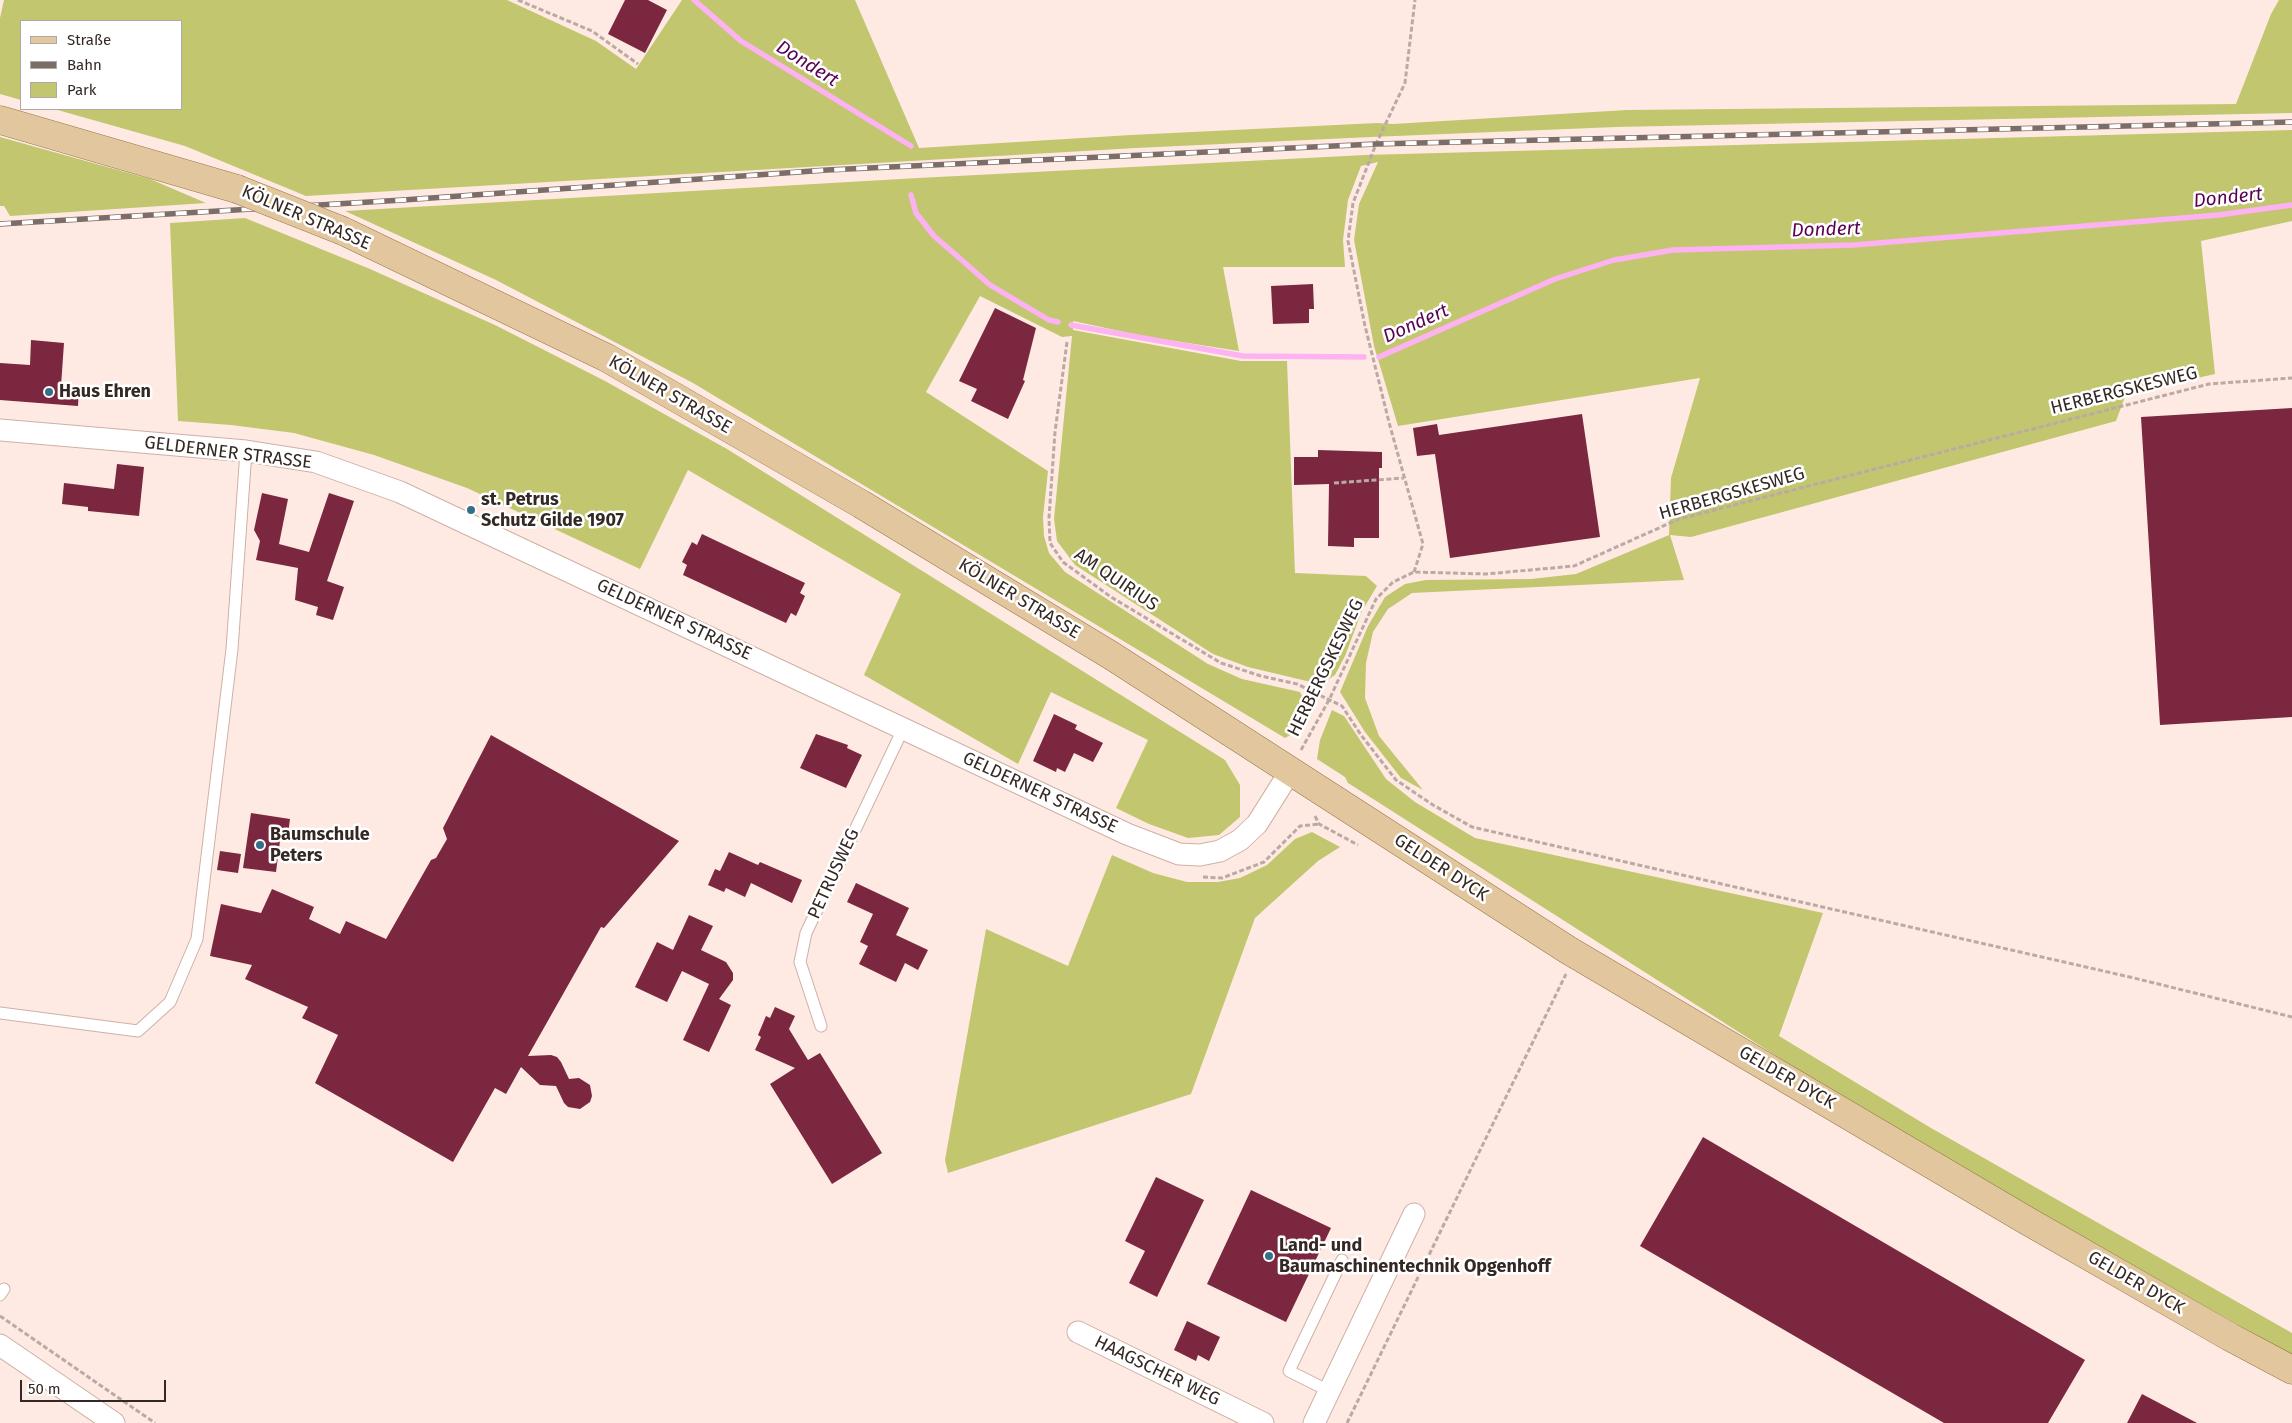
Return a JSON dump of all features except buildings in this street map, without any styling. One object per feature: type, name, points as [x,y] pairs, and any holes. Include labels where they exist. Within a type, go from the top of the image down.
[{"type":"main road","name":"KÖLNER STRASSE","points":[[0,120],[237,189],[343,231],[607,358],[861,504],[1112,656],[1291,770]]},
{"type":"main road","name":"GELDER DYCK","points":[[1291,770],[1568,950],[2041,1228],[2230,1337],[2292,1370]]},
{"type":"street","name":"GELDERNER STRASSE","points":[[0,430],[246,451],[316,462],[400,492],[1127,834],[1179,854],[1200,855],[1220,851],[1240,840],[1258,824],[1291,770]]},
{"type":"street","points":[[1314,1423],[1414,1214]]},
{"type":"street","name":"HAAGSCHER WEG","points":[[1078,1332],[1263,1423]]},
{"type":"street","points":[[0,1345],[114,1423]]},
{"type":"lane","points":[[0,1013],[138,1031],[170,1002],[197,939],[232,649],[246,451]]},
{"type":"lane","name":"PETRUSWEG","points":[[821,1026],[800,962],[806,933],[903,729]]},
{"type":"lane","points":[[1329,1391],[1289,1371],[1342,1260]]},
{"type":"path","points":[[518,0],[592,31],[638,64]]},
{"type":"path","points":[[1414,572],[1423,544],[1365,326],[1348,241],[1353,203],[1376,144],[1405,83],[1415,0]]},
{"type":"path","name":"AM QUIRIUS","points":[[1067,342],[1055,432],[1049,518],[1050,542],[1063,562],[1111,597],[1221,663],[1261,676],[1297,684],[1342,706],[1361,735],[1396,780],[1433,805],[1472,827],[2134,978],[2292,1017]]},
{"type":"path","name":"HERBERGSKESWEG","points":[[1291,770],[1329,700],[1376,599],[1393,582],[1414,572],[1486,574],[1574,566],[1679,520],[1736,504],[2209,384],[2292,378]]},
{"type":"path","points":[[1334,483],[1404,478]]},
{"type":"path","points":[[1347,1423],[1566,974],[1568,950]]},
{"type":"path","points":[[0,1316],[156,1423]]},
{"type":"green space","points":[[4,0],[507,0],[596,41],[636,69],[682,0],[855,0],[919,148],[1131,135],[1377,123],[1393,124],[1627,110],[2236,104],[2271,14],[2279,0],[2292,0],[2292,113],[1616,127],[1371,137],[1136,148],[306,196],[185,146],[58,110],[182,110],[182,20],[20,20],[20,100],[0,94],[0,18]]},
{"type":"green space","points":[[2292,130],[2292,221],[2201,241],[2215,374],[2126,394],[2116,421],[1691,537],[1670,535],[1684,580],[1412,593],[1388,609],[1373,632],[1366,663],[1365,698],[1379,736],[1423,790],[1401,778],[1365,732],[1340,692],[1368,626],[1385,597],[1405,584],[1426,580],[1531,579],[1576,574],[1669,535],[1671,478],[1700,378],[1398,426],[1374,346],[1354,240],[1359,204],[1378,162],[1361,166],[1348,200],[1343,240],[1345,267],[1223,267],[1239,351],[1143,336],[1073,321],[1073,330],[1241,361],[1287,361],[1295,573],[1366,576],[1377,586],[1362,611],[1345,656],[1335,675],[1324,682],[1315,683],[1248,667],[1213,654],[1075,565],[1057,541],[1054,519],[1072,336],[1062,337],[980,296],[926,392],[1048,471],[1043,517],[1044,536],[1049,553],[1065,572],[1208,664],[1242,679],[1300,692],[1310,711],[1301,729],[1285,738],[693,383],[496,280],[345,211],[918,178],[1365,155]]},
{"type":"green space","points":[[0,137],[150,179],[206,203],[10,216],[4,206],[0,206]]},
{"type":"green space","points":[[245,218],[370,269],[495,325],[605,381],[727,449],[1225,760],[1240,785],[1240,817],[1219,835],[1188,838],[1149,824],[1116,808],[1148,740],[1051,692],[1018,764],[864,675],[901,594],[688,470],[640,569],[467,488],[374,455],[294,433],[178,421],[170,223]]},
{"type":"green space","points":[[1332,710],[1344,716],[1386,779],[1415,802],[1475,838],[1823,913],[1779,1036],[1931,1128],[2292,1333],[2292,1355],[2039,1213],[1803,1073],[1348,783],[1345,777],[1317,759],[1320,740]]},
{"type":"green space","points":[[1312,832],[1340,847],[1318,861],[1255,918],[1191,1094],[948,1173],[945,1160],[986,929],[1068,966],[1112,855],[1153,873],[1187,882],[1218,882],[1240,878],[1267,865],[1295,839]]},
{"type":"waterway","name":"Dondert","points":[[694,0],[741,41],[911,146]]},
{"type":"waterway","name":"Dondert","points":[[911,195],[916,213],[934,236],[990,285],[1049,320],[1058,322]]},
{"type":"waterway","name":"Dondert","points":[[1379,357],[1555,279],[1614,260],[1673,250],[1854,245],[2218,215],[2292,205]]},
{"type":"waterway","name":"Dondert","points":[[1071,325],[1243,356],[1364,357]]},
{"type":"railway","points":[[0,224],[403,200],[827,170],[1376,144],[2292,122]]},
{"type":"place","name":"Haus Ehren","points":[[49,392]]},
{"type":"place","name":"st. Petrus Schutz Gilde 1907","points":[[471,510]]},
{"type":"place","name":"Baumschule Peters","points":[[260,845]]},
{"type":"place","name":"Land- und Baumaschinentechnik Opgenhoff","points":[[1269,1256]]}]
